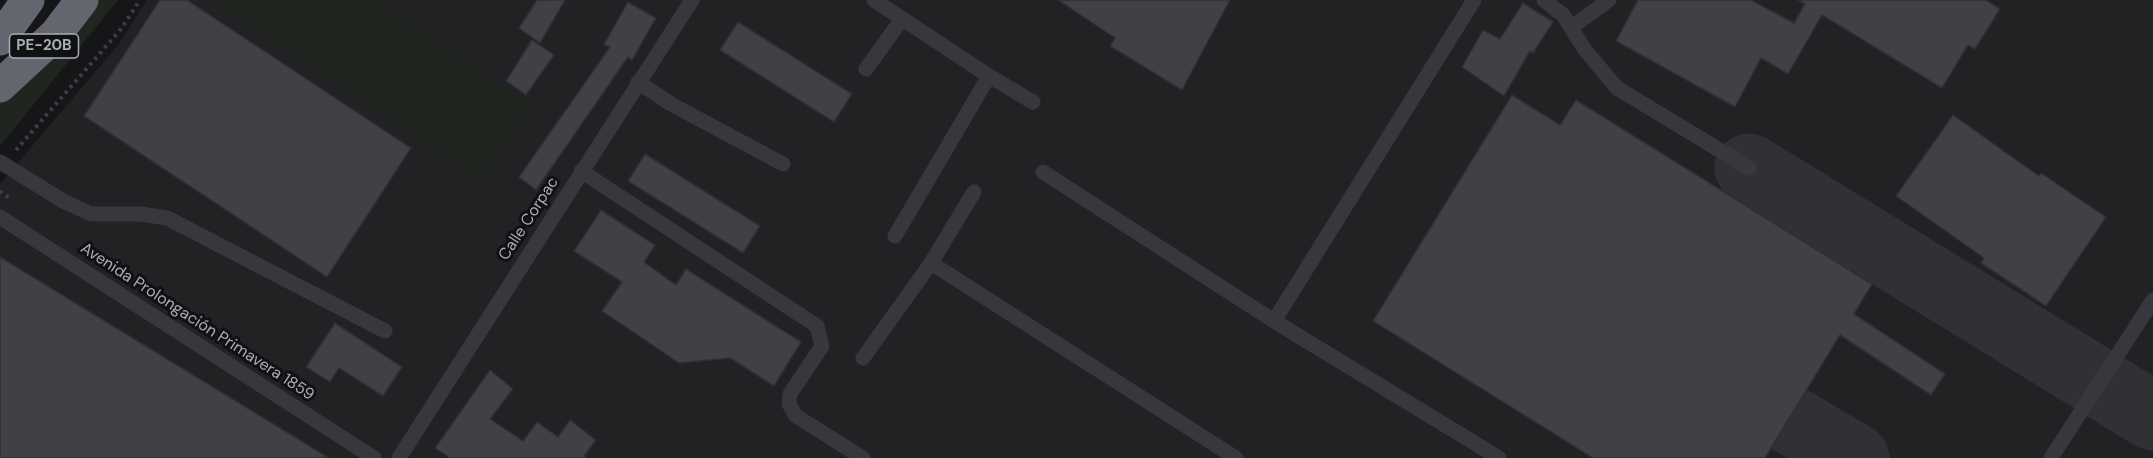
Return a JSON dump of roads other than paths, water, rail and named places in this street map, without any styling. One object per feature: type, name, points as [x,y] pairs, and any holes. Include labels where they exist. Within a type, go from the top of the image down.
[{"type":"highway","name":"PE-20B","points":[[0,39],[28,0]]},
{"type":"highway","name":"PE-20B","points":[[0,86],[56,34],[82,0]]},
{"type":"lane","name":"Calle Corpac","points":[[399,458],[692,0]]},
{"type":"lane","points":[[874,0],[989,76],[1033,102]]},
{"type":"lane","points":[[1274,321],[1474,0]]},
{"type":"lane","points":[[1544,0],[1563,15],[1585,50],[1617,88],[1749,168]]},
{"type":"lane","points":[[1572,27],[1609,0]]},
{"type":"lane","points":[[867,69],[902,19]]},
{"type":"lane","points":[[895,236],[989,76]]},
{"type":"lane","points":[[638,82],[671,104],[783,164]]},
{"type":"lane","points":[[2,163],[63,201],[91,214],[141,214],[167,218],[385,331]]},
{"type":"lane","points":[[581,171],[817,326],[822,346],[790,393],[789,404],[796,416],[863,458]]},
{"type":"lane","points":[[1043,172],[1274,321],[1499,458]]},
{"type":"lane","points":[[864,358],[931,263],[974,192]]},
{"type":"lane","name":"Avenida Prolongación Primavera 1859","points":[[0,217],[374,458]]},
{"type":"lane","points":[[931,263],[1236,458]]},
{"type":"lane","points":[[2051,458],[2153,300]]}]
